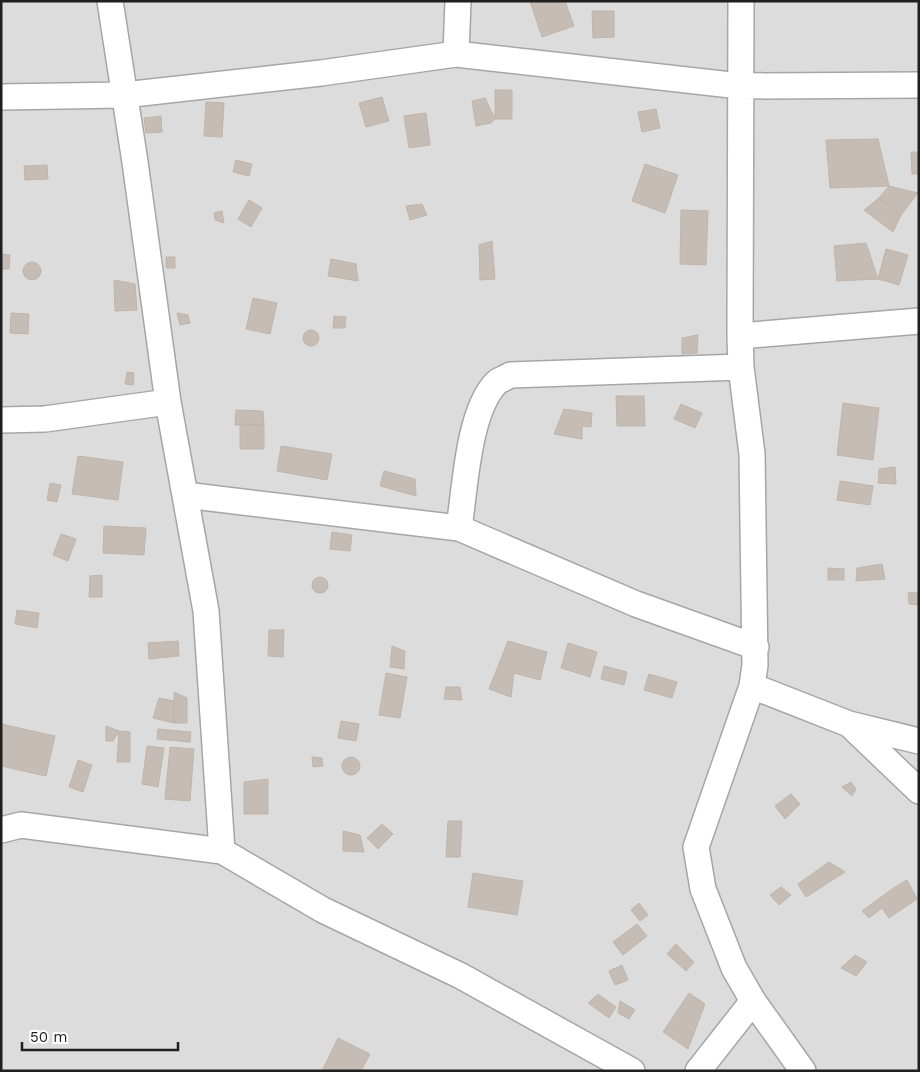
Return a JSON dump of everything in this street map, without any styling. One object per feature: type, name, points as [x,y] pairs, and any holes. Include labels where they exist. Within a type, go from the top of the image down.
[{"type":"street","points":[[110,1],[168,402],[206,612],[222,851]]},
{"type":"street","points":[[456,54],[458,1]]},
{"type":"street","points":[[741,1],[740,336],[741,368],[752,454],[756,647],[752,686],[696,847],[703,889],[734,968],[753,1001],[803,1071]]},
{"type":"street","points":[[1,97],[124,95],[321,73],[456,54],[740,86],[919,85]]},
{"type":"street","points":[[740,336],[919,322]]},
{"type":"street","points":[[459,528],[473,429],[496,382],[510,376],[741,368]]},
{"type":"street","points":[[1,420],[46,419],[168,402]]},
{"type":"street","points":[[185,495],[459,528],[636,604],[756,647]]},
{"type":"street","points":[[752,686],[849,724],[919,741]]},
{"type":"street","points":[[849,724],[919,791]]},
{"type":"street","points":[[1,830],[21,825],[222,851],[323,910],[461,976],[632,1071]]},
{"type":"street","points":[[698,1071],[753,1001]]},
{"type":"shaded area","points":[[1,1],[919,1],[919,1071],[1,1071]]},
{"type":"building","points":[[530,1],[565,1],[574,26],[542,37]]},
{"type":"building","points":[[592,11],[614,11],[614,37],[593,38]]},
{"type":"building","points":[[495,90],[512,90],[512,119],[495,119]]},
{"type":"building","points":[[382,97],[389,121],[366,127],[359,103]]},
{"type":"building","points":[[485,98],[495,119],[491,123],[476,126],[472,101]]},
{"type":"building","points":[[206,102],[224,103],[222,137],[204,136]]},
{"type":"building","points":[[656,109],[660,128],[642,132],[638,112]]},
{"type":"building","points":[[426,113],[430,145],[409,148],[404,116]]},
{"type":"building","points":[[161,116],[162,132],[146,133],[144,118]]},
{"type":"building","points":[[878,139],[889,186],[830,188],[826,140]]},
{"type":"building","points":[[911,152],[919,152],[919,174],[912,174]]},
{"type":"building","points":[[236,160],[252,164],[249,176],[233,172]]},
{"type":"building","points":[[645,164],[678,175],[665,213],[632,201]]},
{"type":"building","points":[[47,165],[48,179],[25,180],[24,166]]},
{"type":"building","points":[[889,186],[918,193],[901,215],[879,198]]},
{"type":"building","points":[[879,198],[901,215],[893,232],[864,210]]},
{"type":"building","points":[[249,200],[262,208],[251,227],[238,219]]},
{"type":"building","points":[[422,204],[427,215],[410,220],[406,206]]},
{"type":"building","points":[[681,210],[708,211],[706,265],[680,264]]},
{"type":"building","points":[[222,211],[224,223],[215,220],[214,213]]},
{"type":"building","points":[[492,241],[495,279],[480,280],[479,245]]},
{"type":"building","points":[[866,243],[878,279],[837,281],[834,246]]},
{"type":"building","points":[[886,249],[908,255],[899,285],[878,279]]},
{"type":"building","points":[[1,254],[10,255],[9,269],[1,269]]},
{"type":"building","points":[[166,257],[175,257],[175,268],[166,268]]},
{"type":"building","points":[[331,259],[356,264],[358,281],[328,276]]},
{"type":"building","points":[[32,262],[40,267],[41,271],[36,279],[32,280],[24,275],[23,271],[28,263]]},
{"type":"building","points":[[114,280],[135,284],[137,310],[115,311]]},
{"type":"building","points":[[253,298],[277,303],[270,334],[246,329]]},
{"type":"building","points":[[11,313],[29,314],[28,334],[10,333]]},
{"type":"building","points":[[177,313],[188,315],[190,323],[180,325]]},
{"type":"building","points":[[334,316],[346,317],[345,328],[333,328]]},
{"type":"building","points":[[311,330],[317,332],[319,338],[317,344],[311,346],[305,344],[303,338],[305,332]]},
{"type":"building","points":[[698,335],[697,353],[682,354],[682,338]]},
{"type":"building","points":[[127,372],[134,373],[133,385],[125,384]]},
{"type":"building","points":[[616,396],[644,396],[645,426],[617,426]]},
{"type":"building","points":[[843,403],[879,408],[873,460],[837,455]]},
{"type":"building","points":[[681,404],[702,413],[695,428],[674,419]]},
{"type":"building","points":[[564,409],[592,413],[591,427],[582,426],[582,439],[554,434]]},
{"type":"building","points":[[236,410],[263,411],[264,425],[235,425]]},
{"type":"building","points":[[240,424],[264,425],[264,449],[240,449]]},
{"type":"building","points":[[281,446],[332,454],[327,480],[277,471]]},
{"type":"building","points":[[78,456],[123,462],[118,500],[72,494]]},
{"type":"building","points":[[895,467],[896,484],[878,483],[879,469]]},
{"type":"building","points":[[384,471],[415,479],[416,496],[380,486]]},
{"type":"building","points":[[840,481],[873,486],[870,505],[837,500]]},
{"type":"building","points":[[50,483],[61,485],[57,502],[47,500]]},
{"type":"building","points":[[104,526],[146,528],[144,555],[103,553]]},
{"type":"building","points":[[332,532],[352,535],[350,551],[330,549]]},
{"type":"building","points":[[61,534],[76,539],[68,561],[53,555]]},
{"type":"building","points":[[882,564],[885,579],[856,581],[857,568]]},
{"type":"building","points":[[828,568],[844,569],[844,580],[828,580]]},
{"type":"building","points":[[102,575],[102,597],[89,597],[90,576]]},
{"type":"building","points":[[317,577],[323,577],[328,582],[326,591],[317,593],[312,588],[312,582]]},
{"type":"building","points":[[919,592],[919,605],[909,604],[908,593]]},
{"type":"building","points":[[17,610],[39,613],[37,628],[15,624]]},
{"type":"building","points":[[269,630],[284,630],[283,657],[268,656]]},
{"type":"building","points":[[178,641],[179,656],[149,659],[148,643]]},
{"type":"building","points":[[508,641],[547,652],[540,680],[514,673],[511,697],[489,689]]},
{"type":"building","points":[[568,643],[597,652],[590,677],[561,668]]},
{"type":"building","points":[[392,646],[405,651],[404,669],[390,667]]},
{"type":"building","points":[[604,666],[627,672],[624,685],[601,679]]},
{"type":"building","points":[[386,673],[407,677],[400,718],[379,715]]},
{"type":"building","points":[[649,674],[677,682],[672,698],[644,690]]},
{"type":"building","points":[[446,687],[460,687],[462,700],[444,699]]},
{"type":"building","points":[[174,692],[187,698],[187,723],[174,723]]},
{"type":"building","points":[[159,698],[174,701],[174,723],[153,718]]},
{"type":"building","points":[[341,721],[359,724],[356,741],[338,738]]},
{"type":"building","points":[[1,724],[55,736],[46,776],[1,766]]},
{"type":"building","points":[[106,726],[119,731],[113,741],[106,741]]},
{"type":"building","points":[[158,729],[191,732],[190,742],[157,739]]},
{"type":"building","points":[[119,731],[130,732],[130,762],[117,762]]},
{"type":"building","points":[[147,746],[164,748],[158,787],[142,784]]},
{"type":"building","points":[[170,747],[194,749],[190,801],[165,799]]},
{"type":"building","points":[[312,757],[322,758],[323,766],[313,767]]},
{"type":"building","points":[[347,757],[355,757],[360,762],[358,773],[347,775],[342,770],[342,762]]},
{"type":"building","points":[[78,760],[92,765],[83,792],[69,787]]},
{"type":"building","points":[[268,779],[268,814],[244,814],[244,782]]},
{"type":"building","points":[[851,782],[856,789],[852,796],[842,787]]},
{"type":"building","points":[[791,794],[800,804],[785,819],[775,806]]},
{"type":"building","points":[[448,821],[462,821],[460,857],[446,857]]},
{"type":"building","points":[[382,824],[393,834],[378,849],[367,838]]},
{"type":"building","points":[[343,831],[360,835],[364,852],[343,851]]},
{"type":"building","points":[[829,862],[845,872],[806,897],[798,884]]},
{"type":"building","points":[[473,873],[523,881],[517,915],[468,907]]},
{"type":"building","points":[[907,880],[917,899],[889,918],[882,908],[869,918],[862,911],[895,887]]},
{"type":"building","points":[[781,887],[791,895],[779,905],[770,895]]},
{"type":"building","points":[[639,903],[648,915],[640,921],[631,910]]},
{"type":"building","points":[[637,924],[647,936],[623,955],[613,942]]},
{"type":"building","points":[[676,944],[694,962],[686,971],[667,954]]},
{"type":"building","points":[[855,955],[867,962],[856,976],[841,968]]},
{"type":"building","points":[[622,965],[628,980],[615,985],[609,971]]},
{"type":"building","points":[[689,993],[705,1004],[688,1049],[663,1032]]},
{"type":"building","points":[[598,994],[616,1007],[609,1018],[588,1003]]},
{"type":"building","points":[[620,1001],[635,1010],[629,1019],[618,1013]]},
{"type":"building","points":[[338,1038],[370,1054],[361,1071],[322,1071]]}]
